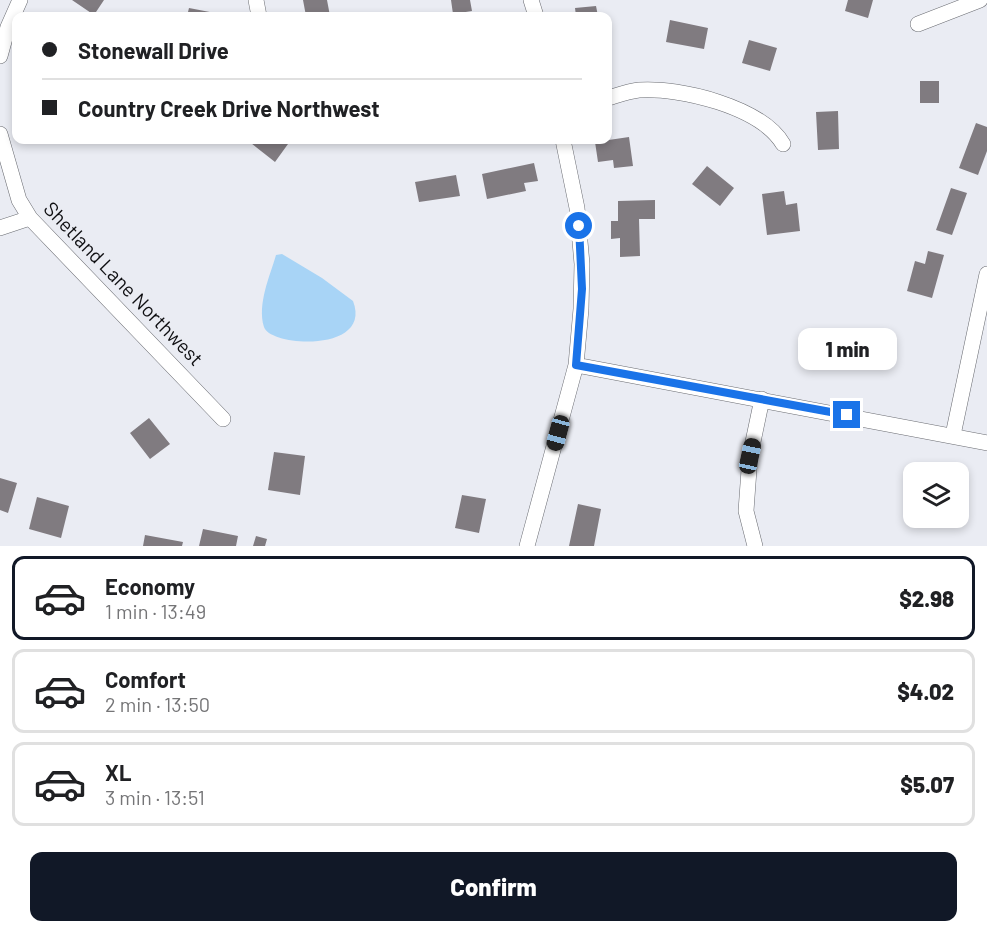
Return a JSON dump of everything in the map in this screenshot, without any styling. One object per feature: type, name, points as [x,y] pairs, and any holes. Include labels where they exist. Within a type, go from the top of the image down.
[{"type":"street","points":[[918,24],[980,0]]},
{"type":"street","points":[[0,56],[12,22]]},
{"type":"street","points":[[612,97],[637,90],[691,95],[730,107],[763,123],[777,135],[783,144]]},
{"type":"street","name":"Shetland Lane Northwest","points":[[0,134],[19,201],[30,218],[224,419]]},
{"type":"street","points":[[527,546],[576,365],[582,264],[576,206],[564,144]]},
{"type":"street","points":[[0,228],[30,218]]},
{"type":"street","points":[[953,435],[987,274]]},
{"type":"street","points":[[576,365],[987,443]]},
{"type":"street","points":[[755,546],[746,511],[750,456],[762,399]]},
{"type":"water","points":[[282,254],[322,278],[353,301],[355,318],[348,330],[335,337],[318,341],[283,339],[270,334],[264,327],[262,318],[263,300],[276,255]]},
{"type":"building","points":[[72,0],[104,0],[96,12],[90,12]]},
{"type":"building","points":[[303,0],[327,0],[329,12],[305,12]]},
{"type":"building","points":[[451,0],[470,0],[472,11],[453,12]]},
{"type":"building","points":[[848,0],[873,0],[868,18],[845,11]]},
{"type":"building","points":[[596,6],[597,12],[576,12],[575,8]]},
{"type":"building","points":[[189,8],[210,12],[188,12]]},
{"type":"building","points":[[670,20],[708,28],[704,49],[666,42]]},
{"type":"building","points":[[749,40],[777,48],[770,71],[742,63]]},
{"type":"building","points":[[920,81],[939,81],[939,103],[920,103]]},
{"type":"building","points":[[838,111],[839,149],[818,150],[816,112]]},
{"type":"building","points":[[976,123],[987,127],[987,151],[978,175],[959,168]]},
{"type":"building","points":[[629,137],[633,166],[614,168],[613,160],[598,162],[595,144],[612,144],[612,140]]},
{"type":"building","points":[[252,144],[288,144],[275,162]]},
{"type":"building","points":[[534,163],[538,181],[524,183],[526,191],[487,199],[482,174]]},
{"type":"building","points":[[707,166],[734,188],[720,206],[692,184]]},
{"type":"building","points":[[456,175],[460,196],[419,202],[415,182]]},
{"type":"building","points":[[951,188],[967,193],[952,235],[936,230]]},
{"type":"building","points":[[784,191],[786,205],[797,203],[800,231],[767,235],[762,194]]},
{"type":"building","points":[[655,200],[655,219],[639,219],[640,256],[620,257],[620,238],[611,239],[611,221],[618,221],[618,201]]},
{"type":"building","points":[[928,251],[944,255],[932,298],[907,291],[915,261],[925,264]]},
{"type":"building","points":[[149,418],[170,444],[150,459],[130,433]]},
{"type":"building","points":[[274,452],[305,456],[300,495],[268,490]]},
{"type":"building","points":[[0,478],[17,483],[8,513],[0,510]]},
{"type":"building","points":[[462,495],[486,499],[479,533],[455,528]]},
{"type":"building","points":[[37,497],[69,506],[61,538],[29,529]]},
{"type":"building","points":[[578,504],[601,509],[594,546],[569,546]]},
{"type":"building","points":[[203,529],[238,536],[236,546],[199,546]]},
{"type":"building","points":[[145,535],[183,542],[182,546],[143,546]]},
{"type":"building","points":[[256,536],[267,539],[265,546],[253,546]]},
{"type":"route","points":[[579,226],[582,289],[576,365],[847,415]]}]
